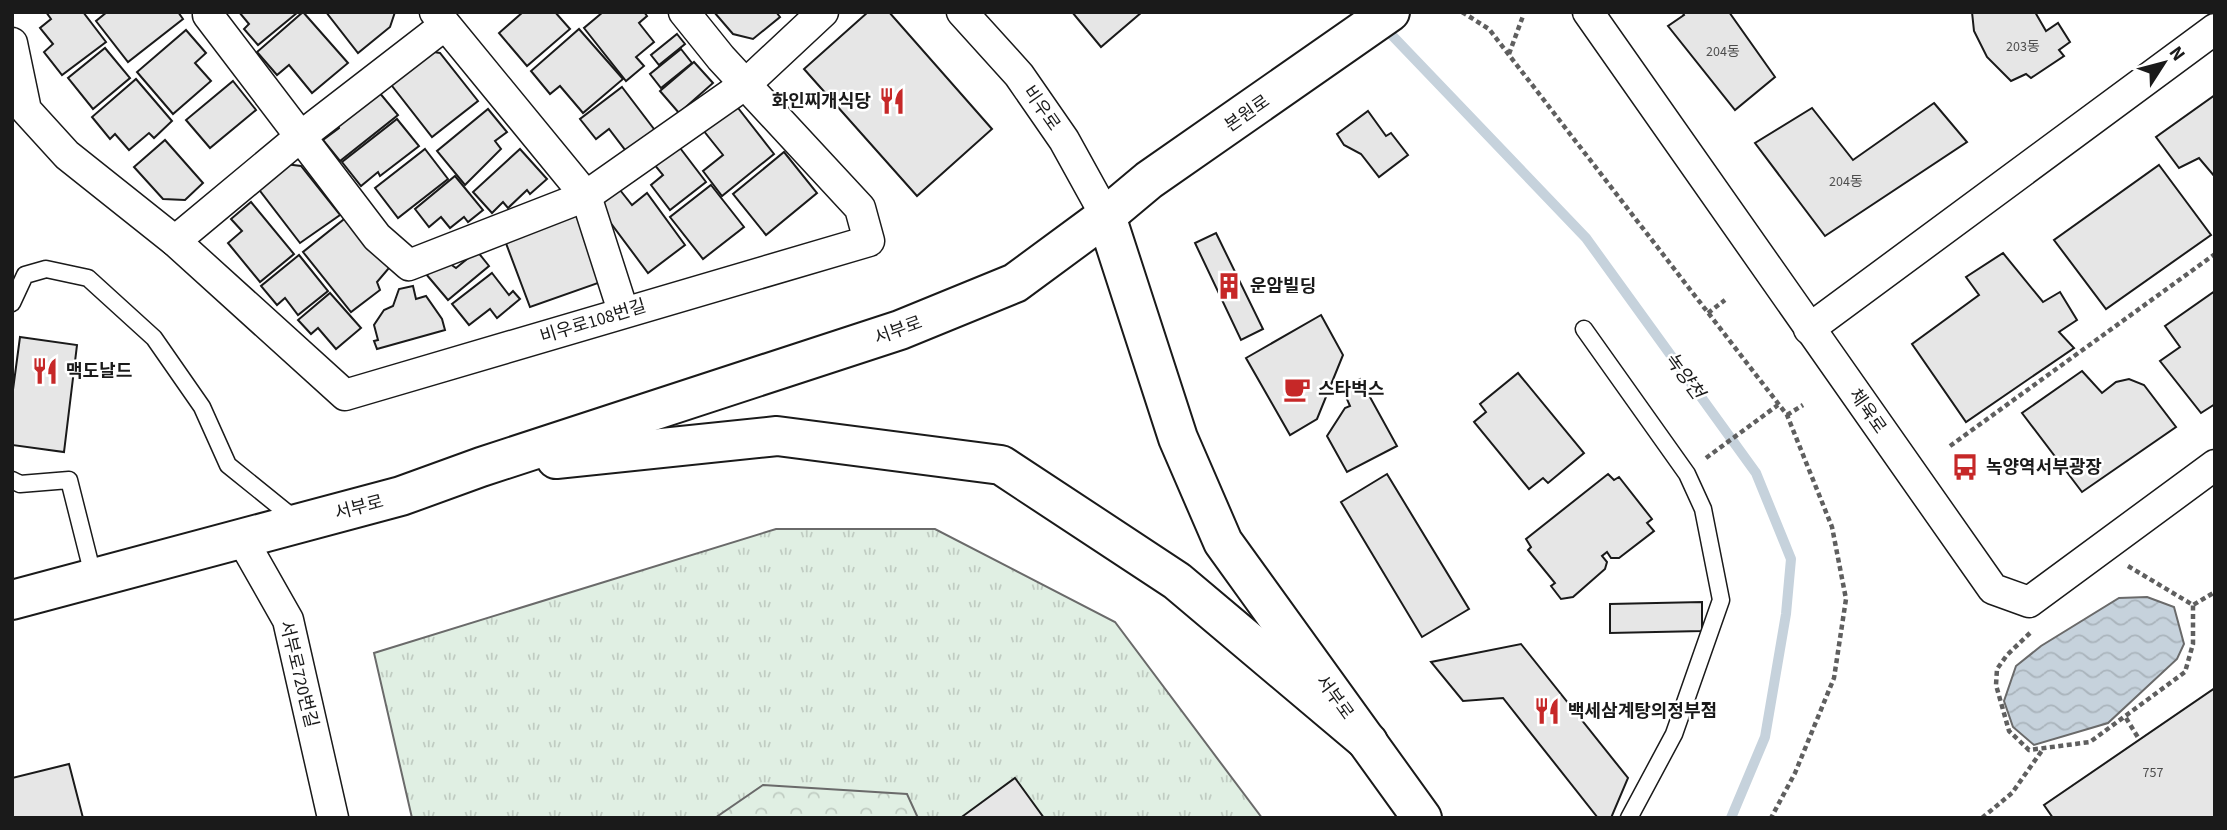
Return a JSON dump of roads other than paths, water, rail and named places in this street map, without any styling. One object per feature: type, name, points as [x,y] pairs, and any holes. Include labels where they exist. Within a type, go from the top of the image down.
[{"type":"street","points":[[684,12],[721,58],[747,83]]},
{"type":"street","points":[[208,15],[377,237],[409,265],[586,196],[747,83],[823,12]]},
{"type":"street","name":"비우로","points":[[962,12],[1019,75],[1064,139],[1106,216]]},
{"type":"street","name":"본원로","points":[[1106,216],[1149,180],[1180,161],[1390,12]]},
{"type":"street","name":"체육로","points":[[1588,12],[1993,589],[2029,603],[2215,465]]},
{"type":"street","points":[[175,241],[440,19],[586,196],[624,311]]},
{"type":"street","points":[[1809,329],[2215,29]]},
{"type":"street","name":"비우로108번길","points":[[13,51],[26,110],[67,155],[175,241],[345,395],[624,311],[869,242],[860,208],[747,83]]},
{"type":"street","name":"서부로","points":[[12,600],[401,496],[481,467],[900,330],[1015,284],[1106,216],[1178,438],[1223,542],[1422,818]]},
{"type":"street","points":[[481,467],[776,436],[1000,465],[1177,581],[1367,742]]},
{"type":"street","name":"서부로720번길","points":[[242,540],[288,620],[333,818]]},
{"type":"lane","points":[[12,303],[25,275],[46,269],[88,278],[154,338],[202,407],[228,466],[301,523]]},
{"type":"lane","points":[[1584,329],[1687,474],[1703,509],[1721,600],[1674,734],[1629,818]]},
{"type":"lane","points":[[12,480],[20,484],[69,480],[94,579]]},
{"type":"water","points":[[2147,597],[2174,607],[2184,644],[2177,659],[2108,723],[2034,745],[2013,727],[2004,701],[2016,666],[2041,646],[2119,598]]},
{"type":"waterway","name":"녹양천","points":[[1384,27],[1586,238],[1756,473],[1791,559],[1786,614],[1765,737],[1731,818]]},
{"type":"place","name":"화인찌개식당","points":[[892,101]]},
{"type":"place","name":"운암빌딩","points":[[1229,286]]},
{"type":"place","name":"맥도날드","points":[[45,371]]},
{"type":"place","name":"스타벅스","points":[[1297,389]]},
{"type":"place","name":"녹양역서부광장","points":[[1965,467]]},
{"type":"place","name":"백세삼계탕의정부점","points":[[1547,711]]}]
